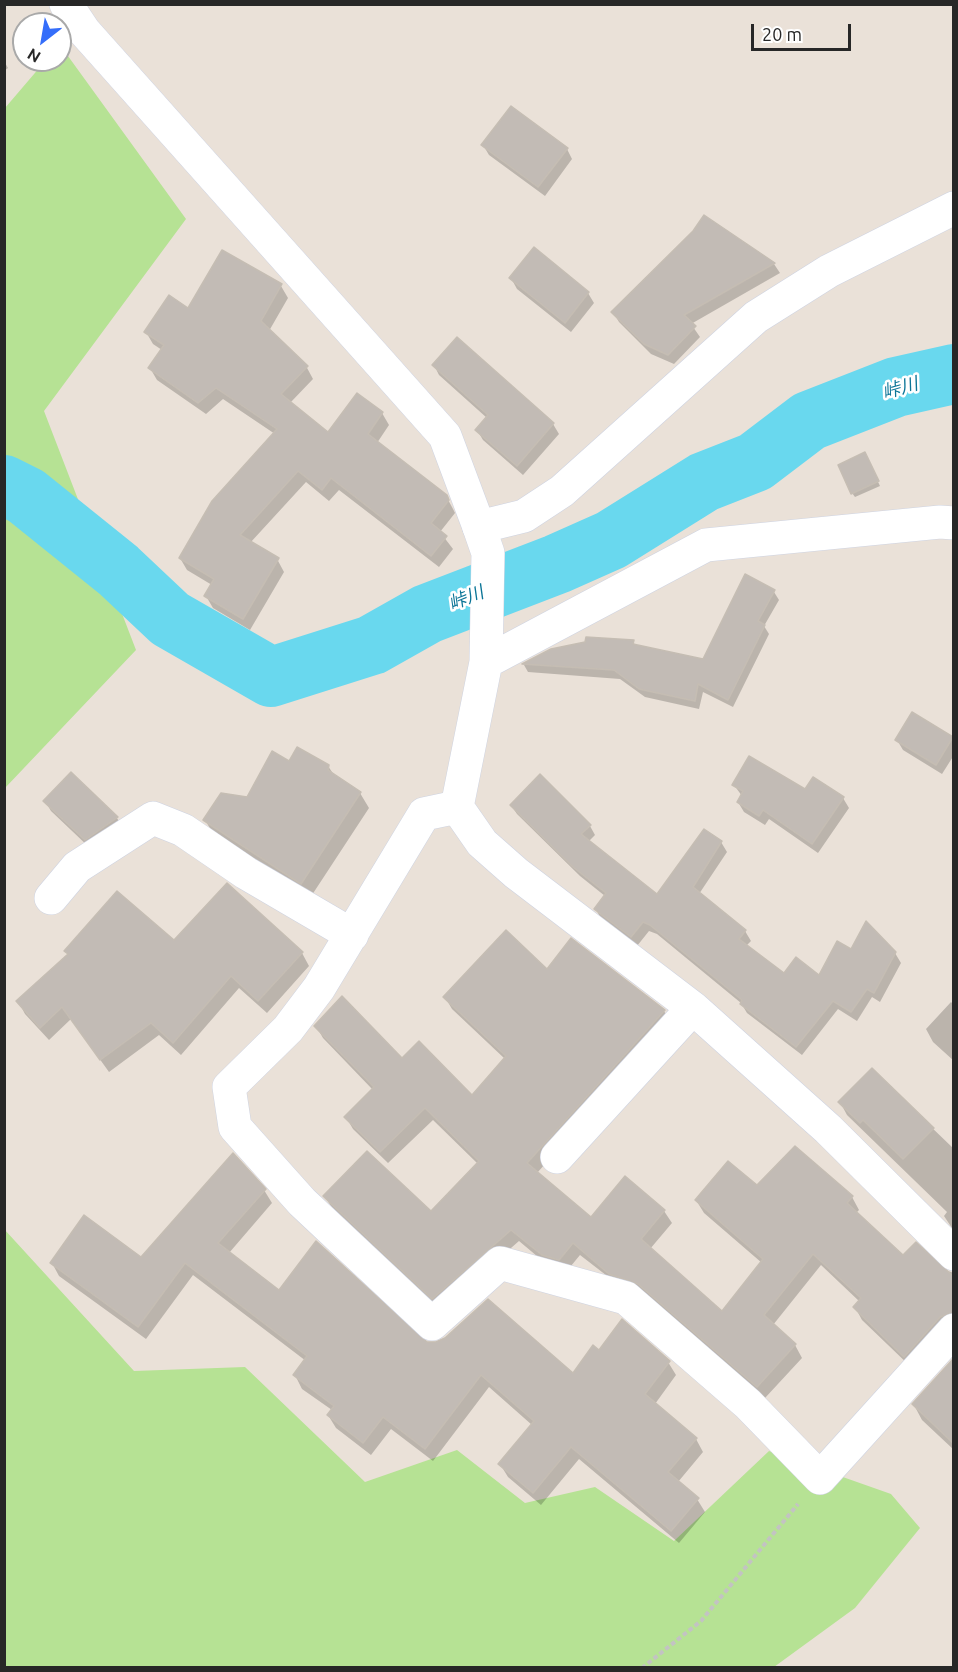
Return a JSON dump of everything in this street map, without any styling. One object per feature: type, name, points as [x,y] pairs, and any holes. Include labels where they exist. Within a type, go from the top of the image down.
[{"type":"street","points":[[66,4],[84,31],[445,436],[483,540],[486,662],[457,807],[482,843],[516,873],[693,1008],[828,1129],[954,1254]]},
{"type":"street","points":[[483,540],[562,491],[756,317],[829,271],[954,208]]},
{"type":"street","points":[[486,662],[706,545],[940,522],[954,523]]},
{"type":"street","points":[[457,807],[424,814],[319,988],[288,1029],[229,1087],[235,1127],[302,1203],[432,1324],[500,1263],[626,1298],[748,1404],[820,1478],[954,1330]]},
{"type":"street","points":[[51,898],[77,867],[153,818],[183,830],[246,873],[352,935]]},
{"type":"street","points":[[557,1157],[693,1008]]},
{"type":"path","points":[[642,1668],[701,1621],[820,1478]]},
{"type":"green space","points":[[72,62],[186,219],[44,411],[136,650],[5,788],[5,108],[36,72],[72,72]]},
{"type":"green space","points":[[4,1229],[134,1371],[245,1367],[365,1482],[457,1450],[525,1503],[595,1487],[674,1541],[769,1451],[891,1494],[920,1528],[855,1608],[774,1667],[5,1667]]},
{"type":"building","points":[[511,106],[568,148],[538,187],[481,145]]},
{"type":"building","points":[[704,215],[775,263],[684,315],[696,326],[668,355],[644,344],[611,312],[693,231]]},
{"type":"building","points":[[534,247],[589,292],[565,323],[509,278]]},
{"type":"building","points":[[222,250],[282,284],[261,321],[308,366],[281,394],[328,432],[357,393],[383,412],[368,434],[447,495],[449,500],[431,523],[447,536],[431,556],[331,478],[322,490],[298,471],[240,535],[279,558],[243,619],[204,596],[214,579],[179,558],[212,501],[277,429],[216,388],[198,403],[148,368],[164,345],[144,332],[169,295],[188,308]]},
{"type":"building","points":[[457,337],[554,423],[517,466],[475,430],[488,415],[432,365]]},
{"type":"building","points":[[865,452],[879,481],[851,494],[838,465]]},
{"type":"building","points":[[745,574],[775,590],[758,621],[765,625],[728,700],[698,684],[695,701],[639,689],[614,670],[522,664],[551,649],[585,642],[586,637],[634,640],[633,644],[703,659]]},
{"type":"building","points":[[912,712],[953,737],[936,765],[895,740]]},
{"type":"building","points":[[297,747],[329,765],[328,770],[361,792],[301,884],[203,820],[221,793],[247,797],[272,751],[289,761]]},
{"type":"building","points":[[749,756],[805,789],[813,777],[844,797],[812,844],[763,810],[759,816],[737,802],[743,791],[732,785]]},
{"type":"building","points":[[71,772],[118,817],[85,840],[43,801]]},
{"type":"building","points":[[540,774],[591,825],[581,834],[657,894],[704,829],[722,841],[693,887],[746,930],[739,939],[784,973],[796,957],[819,975],[837,941],[851,949],[866,921],[896,952],[874,993],[867,989],[851,1012],[833,1001],[796,1047],[740,1004],[742,1000],[650,925],[643,922],[631,937],[594,909],[606,893],[573,867],[510,805]]},
{"type":"building","points":[[227,883],[303,952],[258,1001],[231,976],[173,1043],[151,1023],[100,1060],[62,1007],[40,1028],[16,1001],[68,954],[64,951],[117,891],[174,940]]},
{"type":"building","points":[[506,930],[547,969],[571,938],[665,1010],[527,1163],[591,1217],[625,1176],[665,1210],[641,1239],[722,1311],[763,1259],[695,1200],[728,1161],[757,1185],[795,1146],[853,1196],[847,1203],[903,1255],[916,1242],[954,1277],[954,1312],[940,1317],[904,1357],[853,1307],[861,1298],[813,1254],[764,1315],[796,1344],[757,1387],[638,1284],[609,1274],[573,1243],[559,1260],[542,1255],[511,1230],[432,1299],[323,1196],[367,1151],[431,1211],[479,1161],[425,1108],[380,1152],[344,1117],[374,1087],[314,1026],[342,996],[402,1058],[419,1041],[472,1095],[506,1056],[443,997]]},
{"type":"building","points":[[872,1068],[934,1128],[903,1159],[863,1120],[860,1123],[838,1102]]},
{"type":"building","points":[[233,1153],[266,1189],[218,1243],[279,1290],[316,1241],[427,1342],[436,1342],[445,1338],[488,1299],[573,1373],[593,1345],[599,1350],[622,1319],[670,1361],[645,1394],[697,1438],[668,1472],[699,1498],[671,1531],[571,1447],[533,1493],[498,1464],[534,1421],[481,1375],[425,1449],[383,1417],[363,1443],[327,1415],[334,1406],[293,1375],[307,1356],[185,1263],[138,1327],[50,1263],[84,1215],[141,1257]]},
{"type":"building","points":[[954,1358],[954,1444],[912,1404]]},
{"type":"waterway","name":"峠川","points":[[4,485],[26,496],[118,570],[170,619],[271,677],[372,645],[427,614],[557,564],[611,540],[704,482],[755,462],[809,421],[896,387],[954,374]]}]
